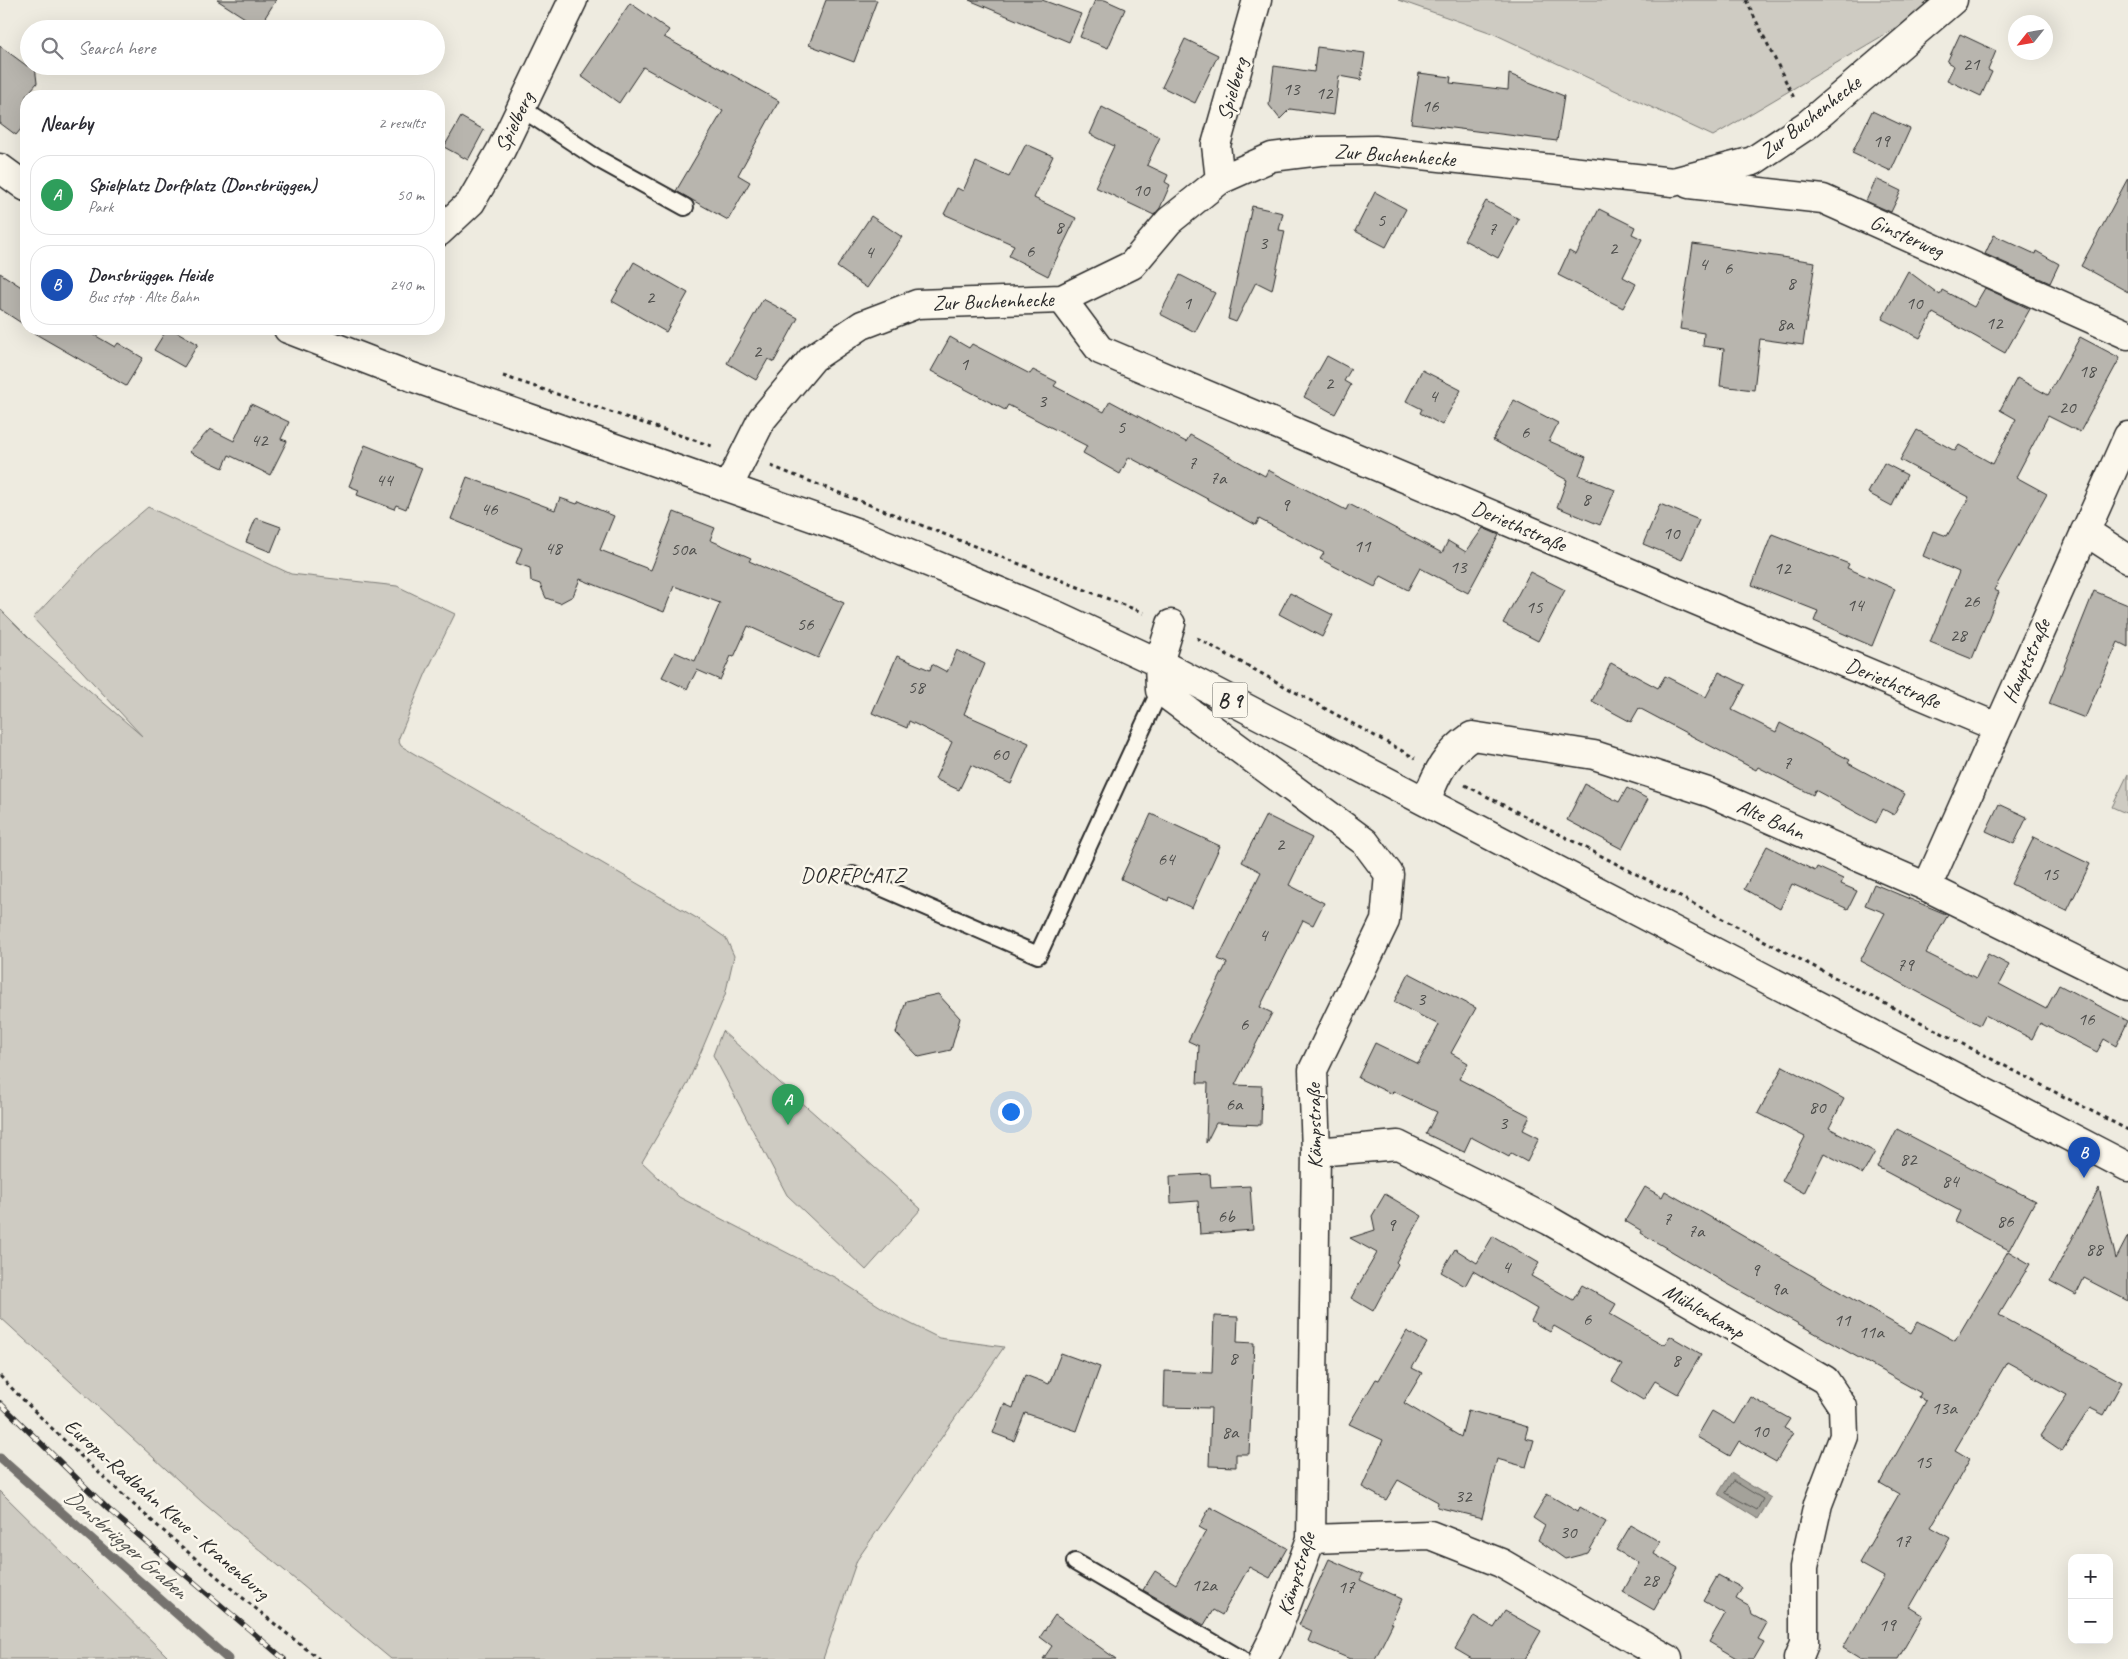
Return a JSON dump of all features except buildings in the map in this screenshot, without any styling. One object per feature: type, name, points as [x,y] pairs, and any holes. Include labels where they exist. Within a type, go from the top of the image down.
[{"type":"street","name":"Spielberg","points":[[445,226],[471,202],[521,108],[573,0]]},
{"type":"street","name":"Spielberg","points":[[1220,180],[1216,145],[1257,0]]},
{"type":"street","name":"Zur Buchenhecke","points":[[728,487],[762,419],[768,411],[813,358],[862,325],[917,304],[1062,299],[1132,266],[1169,221],[1220,180],[1272,157],[1320,150],[1375,150],[1674,182],[1753,162],[1807,125],[1953,0]]},
{"type":"street","points":[[0,168],[20,183]]},
{"type":"street","name":"Ginsterweg","points":[[1674,182],[1823,199],[2128,335]]},
{"type":"street","name":"Deriethstraße","points":[[1062,299],[1100,350],[1997,727]]},
{"type":"street","name":"B 9","points":[[304,335],[412,377],[858,533],[1058,616],[1159,663],[2128,1167]]},
{"type":"street","name":"Hauptstraße","points":[[1927,887],[2128,436]]},
{"type":"street","points":[[2085,531],[2128,559]]},
{"type":"street","points":[[1160,690],[1159,663],[1171,624]]},
{"type":"street","name":"Kämpstraße","points":[[1160,690],[1366,842],[1389,874],[1385,921],[1313,1070],[1316,1152],[1311,1539],[1276,1634],[1263,1659]]},
{"type":"street","name":"Alte Bahn","points":[[1426,801],[1438,771],[1457,747],[1472,736],[1594,755],[1711,793],[1927,887],[2128,986]]},
{"type":"street","name":"Mühlenkamp","points":[[1316,1152],[1398,1145],[1550,1221],[1825,1380],[1843,1407],[1844,1436],[1818,1504],[1804,1568],[1804,1644],[1798,1659]]},
{"type":"street","points":[[1311,1539],[1430,1535],[1501,1563],[1668,1659]]},
{"type":"lane","points":[[521,108],[598,159],[685,207]]},
{"type":"lane","points":[[853,875],[1038,955],[1160,690]]},
{"type":"lane","points":[[1075,1562],[1241,1659]]},
{"type":"path","points":[[1746,0],[1807,125]]},
{"type":"path","name":"Europa-Radbahn Kleve - Kranenburg","points":[[0,1376],[35,1413],[164,1529],[319,1659]]},
{"type":"shaded area","points":[[1398,0],[1932,0],[1916,16],[1713,136],[1492,33]]},
{"type":"shaded area","points":[[148,507],[291,574],[397,586],[455,614],[426,673],[398,740],[401,746],[700,920],[726,938],[734,956],[725,995],[687,1085],[642,1162],[679,1197],[836,1278],[895,1316],[939,1338],[1004,1347],[857,1560],[823,1659],[391,1659],[202,1502],[0,1317],[0,609],[30,639],[142,736],[33,618],[94,553]]},
{"type":"shaded area","points":[[2128,774],[2128,814],[2112,807]]},
{"type":"shaded area","points":[[722,1031],[921,1209],[866,1270],[787,1195],[713,1055]]},
{"type":"shaded area","points":[[0,1491],[170,1659],[0,1659]]},
{"type":"water","points":[[1731,1473],[1771,1498],[1758,1519],[1718,1494]]},
{"type":"waterway","name":"Donsbrügger Graben","points":[[0,1458],[228,1659]]},
{"type":"railway","points":[[0,1403],[108,1509],[284,1659]]},
{"type":"place","name":"Spielplatz Dorfplatz (Donsbrüggen)","points":[[788,1125]]},
{"type":"place","name":"Donsbrüggen Heide","points":[[2084,1178]]},
{"type":"district","name":"DORFPLATZ","points":[[853,875]]}]
